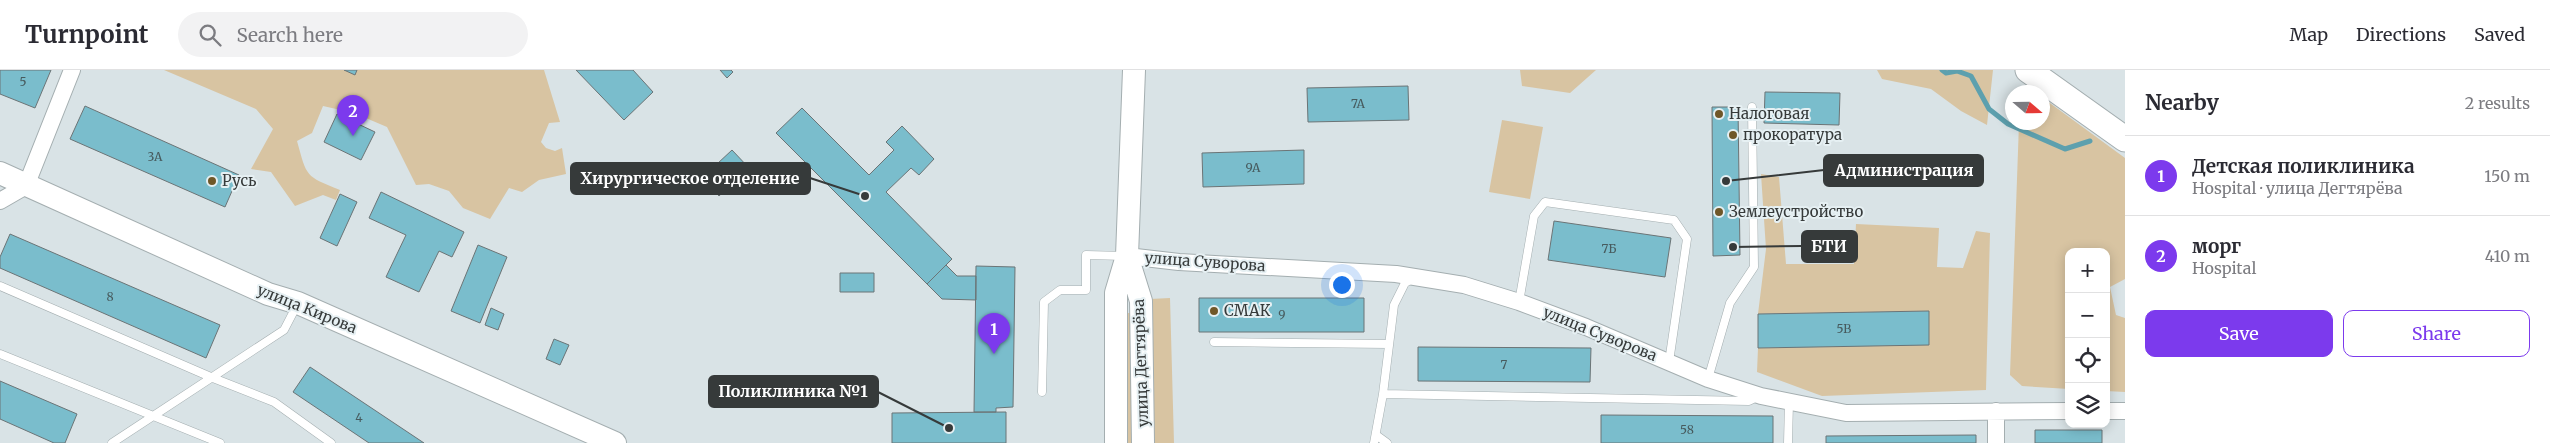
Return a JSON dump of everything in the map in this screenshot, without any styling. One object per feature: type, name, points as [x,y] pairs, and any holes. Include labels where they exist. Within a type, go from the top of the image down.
[{"type":"main road","points":[[2028,70],[2125,138]]},
{"type":"street","points":[[0,201],[26,186],[72,70]]},
{"type":"street","name":"улица Дегтярёва","points":[[1116,443],[1116,292],[1128,256],[1134,70]]},
{"type":"street","name":"улица Кирова","points":[[0,173],[268,294],[298,303],[615,443]]},
{"type":"street","name":"улица Дегтярёва","points":[[1128,256],[1142,301],[1143,443]]},
{"type":"street","name":"улица Суворова","points":[[1128,256],[1180,262],[1377,273],[1464,286],[1519,302],[1708,379],[1761,396],[1846,412],[2065,411]]},
{"type":"street","points":[[1996,410],[1996,443]]},
{"type":"street","points":[[2110,411],[2125,411]]},
{"type":"lane","points":[[1708,379],[1730,302],[1754,267],[1752,106]]},
{"type":"lane","points":[[1519,302],[1534,216],[1545,202],[1674,220],[1687,239],[1669,362]]},
{"type":"lane","points":[[1042,392],[1044,302],[1060,290],[1086,290],[1086,255],[1128,256]]},
{"type":"lane","points":[[1387,443],[1375,439],[1383,394],[1394,305],[1406,283],[1415,278]]},
{"type":"lane","points":[[0,286],[212,378],[274,402],[331,443]]},
{"type":"lane","points":[[112,443],[284,330],[298,303]]},
{"type":"lane","points":[[1214,342],[1389,344]]},
{"type":"lane","points":[[0,354],[220,443]]},
{"type":"lane","points":[[1383,394],[1749,401],[1761,396]]},
{"type":"lane","points":[[1788,443],[1789,402]]},
{"type":"shaded area","points":[[164,70],[544,70],[560,122],[549,123],[541,142],[546,148],[555,151],[562,148],[566,174],[539,180],[522,192],[509,188],[490,219],[463,208],[449,191],[429,184],[416,185],[387,127],[354,113],[323,106],[312,133],[297,141],[303,162],[309,174],[340,190],[336,200],[323,195],[295,206],[271,172],[251,169],[273,129],[256,109]]},
{"type":"shaded area","points":[[1520,70],[1596,70],[1570,93],[1522,86]]},
{"type":"shaded area","points":[[1877,70],[1993,70],[1987,125],[1961,111],[1931,89],[1882,79]]},
{"type":"shaded area","points":[[2050,103],[2125,158],[2125,279],[2110,287],[2110,248],[2065,248],[2065,389],[2022,386],[2010,375],[2019,130],[2050,130]]},
{"type":"shaded area","points":[[1502,120],[1543,127],[1530,199],[1489,192]]},
{"type":"shaded area","points":[[1761,174],[1779,177],[1786,264],[1854,264],[1856,224],[1939,228],[1937,267],[1963,268],[1976,231],[1990,233],[1986,390],[1822,396],[1757,372],[1758,348],[1929,344],[1929,311],[1758,314],[1766,249]]},
{"type":"shaded area","points":[[2110,287],[2116,315],[2125,318],[2125,392],[2110,391]]},
{"type":"shaded area","points":[[1170,298],[1174,443],[1152,443],[1150,299]]},
{"type":"shaded area","points":[[1123,313],[1132,313],[1134,443],[1125,443]]},
{"type":"building","points":[[0,70],[51,70],[35,108],[0,94]]},
{"type":"building","points":[[344,70],[357,70],[355,75]]},
{"type":"building","points":[[576,70],[633,70],[653,92],[624,120]]},
{"type":"building","points":[[720,70],[731,70],[733,72],[727,78]]},
{"type":"building","points":[[1408,86],[1409,120],[1308,122],[1307,88]]},
{"type":"building","points":[[1765,92],[1840,93],[1839,125],[1764,123]]},
{"type":"building","points":[[85,106],[239,175],[225,207],[70,139]]},
{"type":"building","points":[[1712,107],[1738,107],[1740,255],[1713,256]]},
{"type":"building","points":[[802,108],[869,175],[894,150],[886,142],[902,126],[934,159],[919,175],[911,168],[886,192],[952,259],[927,284],[776,133]]},
{"type":"building","points":[[337,114],[375,132],[361,160],[324,142]]},
{"type":"building","points":[[732,150],[749,168],[719,196],[702,178]]},
{"type":"building","points":[[1304,150],[1304,184],[1203,187],[1202,153]]},
{"type":"building","points":[[381,192],[464,232],[452,257],[439,251],[419,292],[386,277],[406,235],[369,218]]},
{"type":"building","points":[[340,194],[357,202],[337,246],[320,238]]},
{"type":"building","points":[[1554,221],[1671,238],[1665,277],[1548,260]]},
{"type":"building","points":[[10,234],[220,325],[206,358],[0,268],[0,257]]},
{"type":"building","points":[[478,245],[507,257],[480,323],[451,311]]},
{"type":"building","points":[[946,265],[957,276],[976,276],[976,300],[942,299],[927,284]]},
{"type":"building","points":[[976,266],[1015,267],[1013,407],[996,408],[996,412],[974,412]]},
{"type":"building","points":[[840,273],[874,273],[874,292],[840,292]]},
{"type":"building","points":[[1199,298],[1364,298],[1364,332],[1199,332]]},
{"type":"building","points":[[491,308],[504,314],[498,330],[485,325]]},
{"type":"building","points":[[1929,311],[1929,345],[1758,348],[1758,314]]},
{"type":"building","points":[[554,339],[569,345],[560,365],[546,359]]},
{"type":"building","points":[[1418,347],[1591,348],[1590,382],[1418,381]]},
{"type":"building","points":[[310,367],[424,443],[369,443],[293,392]]},
{"type":"building","points":[[0,381],[77,414],[65,443],[54,443],[0,419]]},
{"type":"building","points":[[1006,412],[1006,443],[892,443],[892,413]]},
{"type":"building","points":[[1601,415],[1773,416],[1773,443],[1601,443]]},
{"type":"building","points":[[2035,430],[2102,430],[2102,443],[2035,443]]},
{"type":"building","points":[[1976,435],[1976,443],[1826,443],[1826,436]]},
{"type":"waterway","points":[[1942,70],[1946,73],[1957,71],[1971,76],[1989,109],[2008,124],[2065,149],[2090,141]]},
{"type":"place","name":"Налоговая","points":[[1719,114]]},
{"type":"place","name":"прокоратура","points":[[1733,135]]},
{"type":"place","name":"морг","points":[[353,136]]},
{"type":"place","name":"Русь","points":[[212,181]]},
{"type":"place","name":"Администрация","points":[[1726,181]]},
{"type":"place","name":"Хирургическое отделение","points":[[865,196]]},
{"type":"place","name":"Землеустройство","points":[[1719,212]]},
{"type":"place","name":"БТИ","points":[[1733,247]]},
{"type":"place","name":"СМАК","points":[[1214,311]]},
{"type":"place","name":"Детская поликлиника","points":[[994,354]]},
{"type":"place","name":"Поликлиника №1","points":[[949,428]]}]
